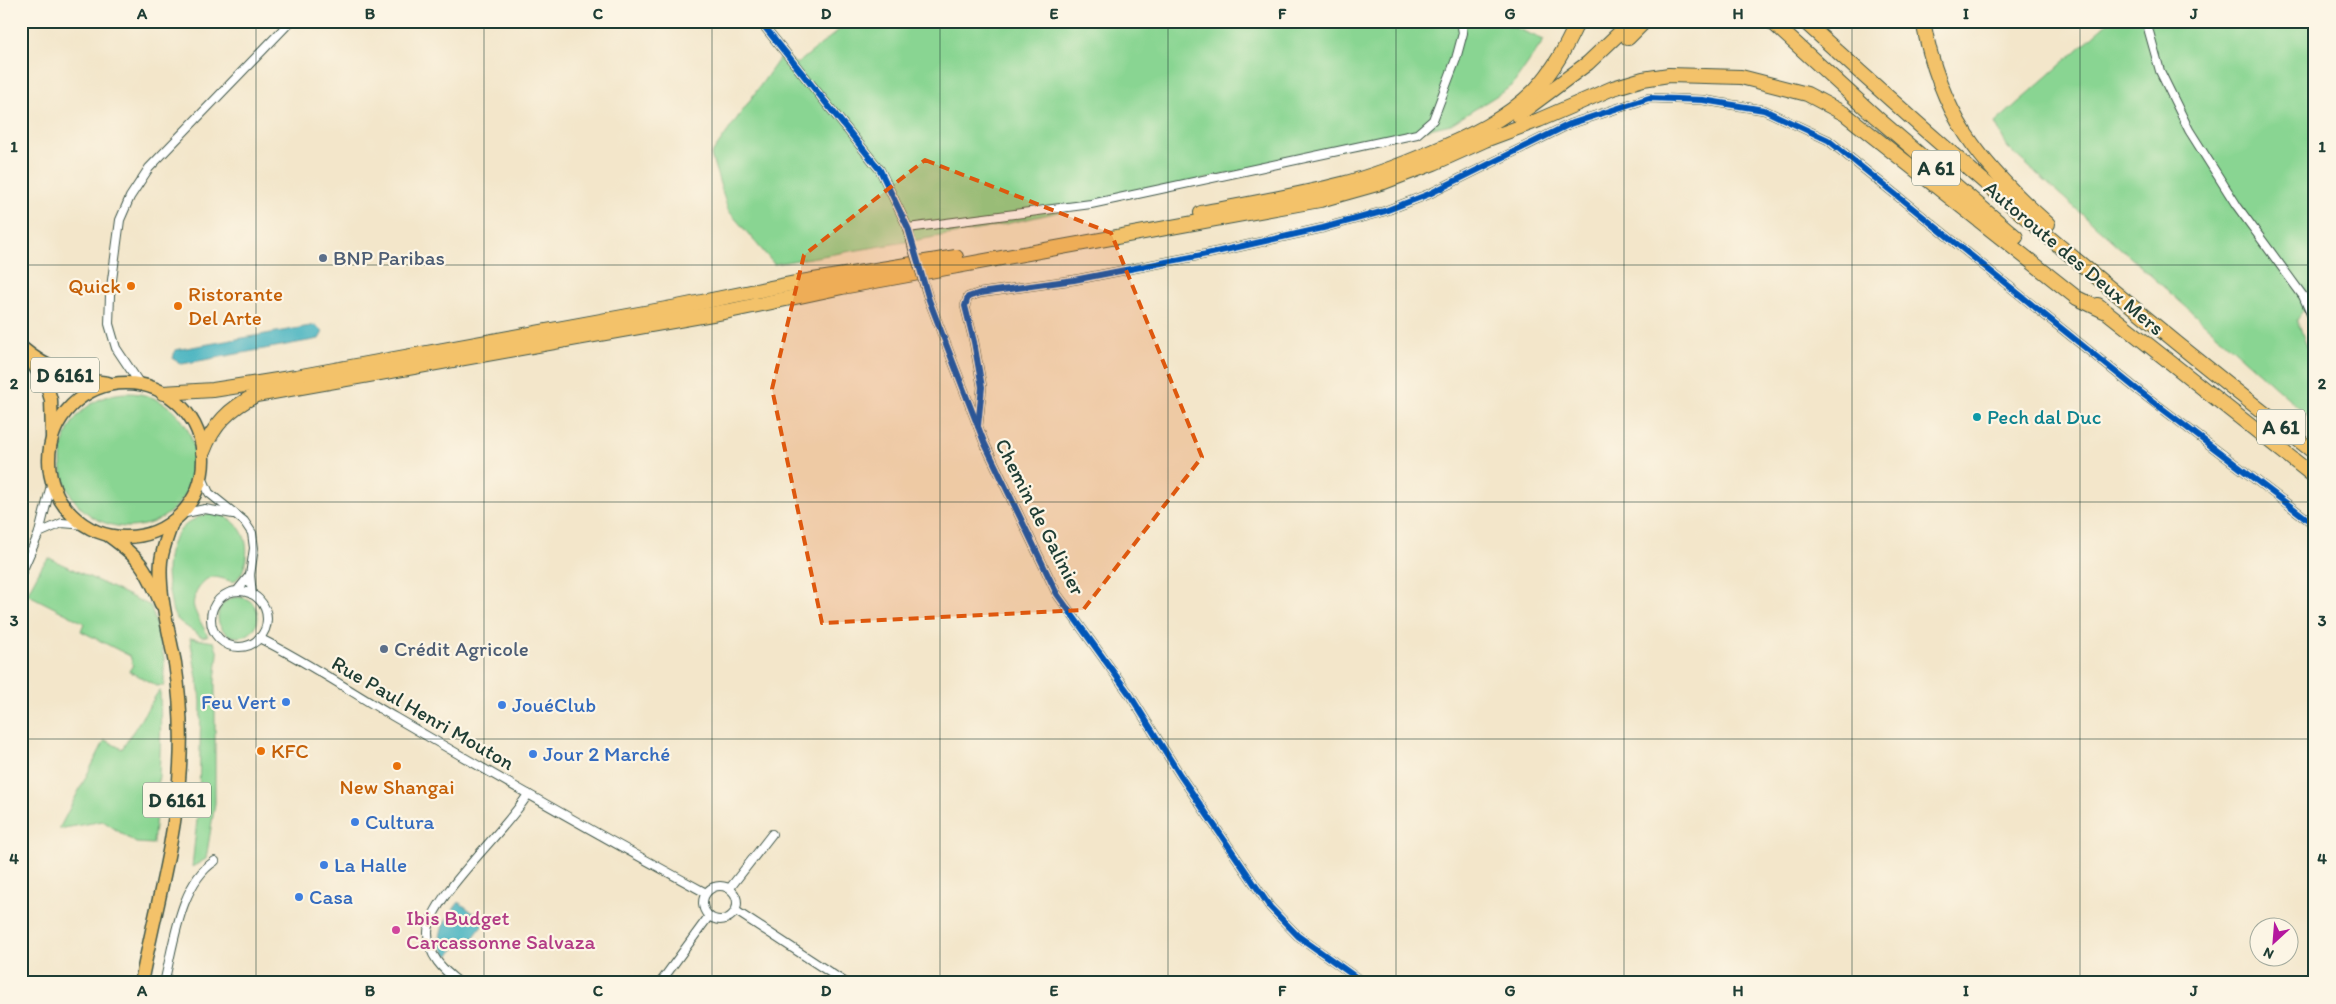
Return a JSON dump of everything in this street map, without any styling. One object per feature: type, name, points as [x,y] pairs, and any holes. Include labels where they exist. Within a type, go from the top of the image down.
[{"type":"highway","points":[[163,392],[213,390],[296,376],[668,309],[795,283],[949,258],[1240,206],[1343,184],[1387,170],[1467,137],[1506,114],[1533,92],[1550,73],[1562,54],[1578,21]]},
{"type":"highway","points":[[1467,137],[1487,132],[1514,118],[1588,63],[1632,21]]},
{"type":"highway","points":[[1485,140],[1528,114],[1592,70],[1646,21]]},
{"type":"highway","name":"Autoroute des Deux Mers","points":[[1771,21],[1876,117],[2104,311],[2315,477]]},
{"type":"highway","name":"Autoroute des Deux Mers","points":[[1804,21],[1960,162],[2074,258],[2315,453]]},
{"type":"highway","points":[[1923,21],[1928,47],[1944,96],[1968,140],[2004,184],[2059,234],[2074,258]]},
{"type":"highway","points":[[203,452],[210,435],[223,419],[237,406],[256,395],[720,313],[842,287],[1320,200],[1384,182],[1434,163],[1612,88],[1643,79],[1669,75],[1702,74],[1762,81],[1806,94],[1844,114],[2077,298],[2104,311]]},
{"type":"main road","name":"D 6161","points":[[22,348],[42,363],[60,373],[78,379],[113,384]]},
{"type":"main road","name":"D 6161","points":[[22,348],[38,370],[51,400],[52,439]]},
{"type":"main road","points":[[113,384],[140,384],[163,392],[179,403],[191,418],[199,434],[203,452],[202,477],[190,503],[177,518],[158,530],[141,536],[124,537],[106,534],[85,525],[64,506],[52,482],[49,468],[52,439],[58,423],[68,409],[81,397],[113,384]]},
{"type":"main road","name":"D 6161","points":[[141,983],[166,870],[176,812],[180,764],[175,665],[165,615],[161,562],[166,540],[177,518]]},
{"type":"main road","name":"D 6161","points":[[106,534],[129,551],[142,564],[165,615]]},
{"type":"street","points":[[140,384],[116,348],[108,324],[120,220],[130,197],[149,168],[291,21]]},
{"type":"street","name":"Chemin de Galinier","points":[[760,21],[880,170],[908,228],[929,300],[978,426],[1033,547],[1057,594],[1130,695],[1241,867],[1270,907],[1298,936],[1364,983]]},
{"type":"street","points":[[908,228],[1091,204],[1416,134],[1433,120],[1456,58],[1463,33],[1461,21]]},
{"type":"street","points":[[2146,21],[2160,71],[2189,130],[2237,206],[2303,296],[2315,323]]},
{"type":"street","points":[[978,426],[982,387],[974,342],[964,306],[968,297],[980,293],[1074,280],[1207,254],[1385,211],[1429,194],[1579,121],[1648,98],[1703,100],[1764,110],[1828,140],[2139,391],[2315,525]]},
{"type":"street","points":[[202,477],[208,493],[236,514],[252,533],[254,548],[250,575],[252,594]]},
{"type":"street","points":[[21,574],[39,533],[52,482]]},
{"type":"street","points":[[177,518],[205,509],[236,514]]},
{"type":"street","points":[[39,533],[62,523],[85,525]]},
{"type":"street","points":[[237,591],[250,575]]},
{"type":"street","points":[[245,591],[252,594],[261,601],[266,610],[267,619],[261,635],[246,646],[234,646],[223,641],[212,628],[211,620],[214,605],[228,593],[245,591]]},
{"type":"street","name":"Rue Paul Henri Mouton","points":[[261,635],[351,692],[528,794],[706,893]]},
{"type":"street","points":[[460,983],[441,968],[432,952],[428,932],[437,908],[528,794]]},
{"type":"street","points":[[730,888],[772,834]]},
{"type":"street","points":[[164,983],[188,891],[204,868],[215,861]]},
{"type":"street","points":[[717,886],[730,888],[736,894],[738,902],[736,911],[727,919],[721,920],[709,916],[703,905],[706,893],[717,886]]},
{"type":"street","points":[[736,911],[846,983]]},
{"type":"street","points":[[660,983],[709,916]]},
{"type":"highlighted area","points":[[925,160],[1111,233],[1202,457],[1083,610],[822,623],[772,389],[804,255]]},
{"type":"green space","points":[[850,21],[1499,21],[1544,40],[1512,86],[1451,124],[983,229],[774,264],[728,210],[711,155],[782,55],[797,64]]},
{"type":"green space","points":[[2110,21],[2315,21],[2315,294],[2297,320],[2315,368],[2315,422],[2008,148],[1995,123]]},
{"type":"green space","points":[[128,393],[154,398],[165,404],[175,413],[184,423],[190,434],[195,460],[190,486],[184,497],[175,507],[165,516],[154,522],[128,527],[102,522],[91,516],[81,507],[72,497],[66,486],[61,460],[66,434],[72,423],[81,413],[91,404],[102,398]]},
{"type":"green space","points":[[211,513],[228,518],[239,528],[246,542],[247,550],[241,575],[236,580],[233,582],[213,577],[205,581],[198,589],[193,604],[208,636],[202,637],[180,622],[174,614],[171,605],[167,568],[168,556],[177,534],[197,518]]},
{"type":"green space","points":[[49,558],[151,606],[164,658],[164,685],[157,686],[129,671],[133,665],[130,656],[81,631],[84,623],[27,594],[42,566]]},
{"type":"green space","points":[[242,597],[249,600],[255,606],[258,617],[257,625],[249,634],[242,637],[234,637],[227,634],[219,625],[218,613],[221,606],[230,598]]},
{"type":"green space","points":[[190,638],[214,642],[218,654],[215,681],[215,803],[206,859],[192,867],[199,801],[201,701]]},
{"type":"green space","points":[[160,689],[160,766],[153,844],[136,843],[103,821],[59,829],[105,740],[122,749]]},
{"type":"water","points":[[316,325],[323,332],[319,339],[182,364],[173,359],[175,350]]},
{"type":"water","points":[[459,902],[485,922],[467,946],[459,944],[448,956],[440,942],[440,935],[450,914]]},
{"type":"cycle path","points":[[760,21],[880,170],[908,228],[929,300],[984,442],[1057,594],[1130,695],[1180,775],[1270,907],[1298,936],[1364,983]]},
{"type":"cycle path","points":[[978,426],[982,387],[965,306],[968,297],[980,293],[1074,280],[1207,254],[1323,228],[1385,211],[1429,194],[1570,124],[1649,98],[1703,100],[1764,110],[1828,140],[2139,391],[2315,525]]},
{"type":"place","name":"BNP Paribas","points":[[323,258]]},
{"type":"place","name":"Quick","points":[[131,286]]},
{"type":"place","name":"Ristorante Del Arte","points":[[178,306]]},
{"type":"place","name":"Pech dal Duc","points":[[1977,417]]},
{"type":"place","name":"Crédit Agricole","points":[[384,649]]},
{"type":"place","name":"Feu Vert","points":[[286,702]]},
{"type":"place","name":"JouéClub","points":[[502,705]]},
{"type":"place","name":"KFC","points":[[261,751]]},
{"type":"place","name":"Jour 2 Marché","points":[[533,754]]},
{"type":"place","name":"New Shangai","points":[[397,766]]},
{"type":"place","name":"Cultura","points":[[355,822]]},
{"type":"place","name":"La Halle","points":[[324,865]]},
{"type":"place","name":"Casa","points":[[299,897]]},
{"type":"place","name":"Ibis Budget Carcassonne Salvaza","points":[[396,930]]}]
